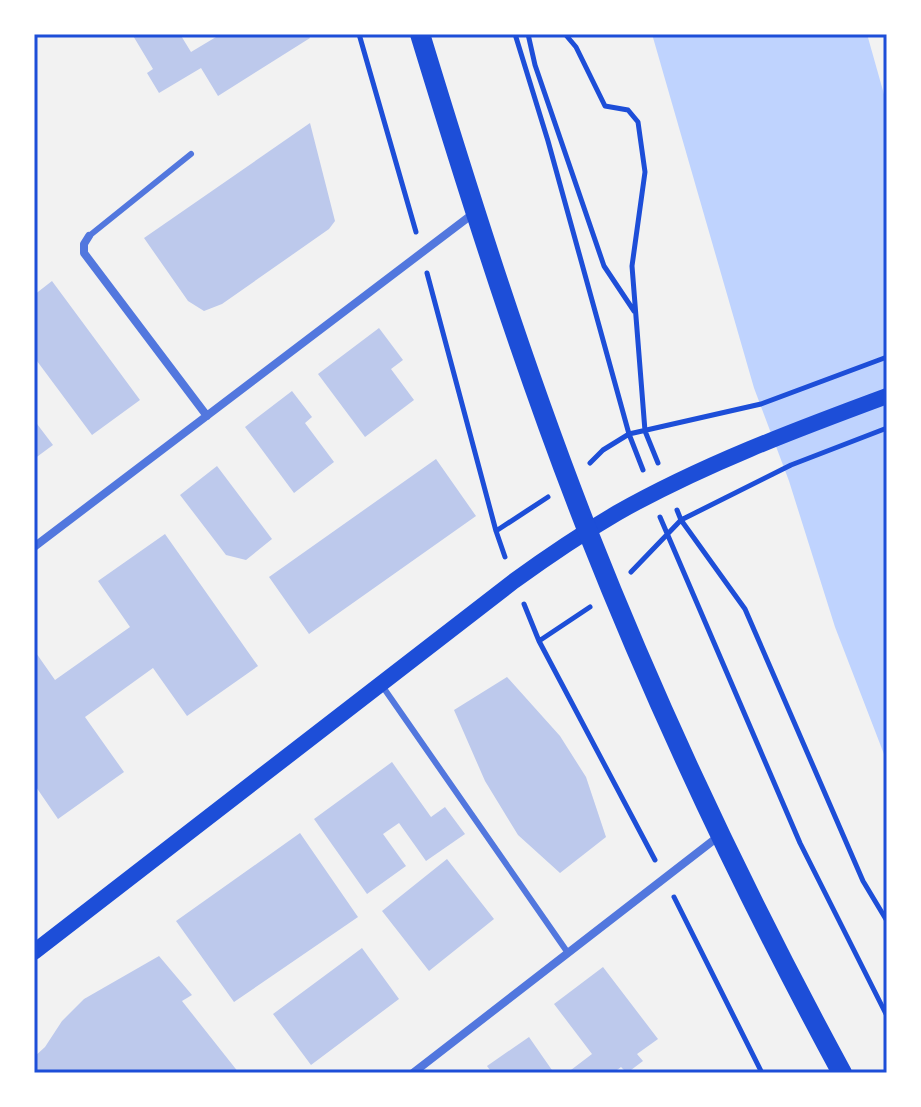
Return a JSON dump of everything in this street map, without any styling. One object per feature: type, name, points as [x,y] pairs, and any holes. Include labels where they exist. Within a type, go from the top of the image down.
[{"type":"main road","points":[[420,34],[475,212],[588,531],[720,835],[842,1073]]},
{"type":"main road","points":[[34,952],[514,581],[588,531],[659,491],[764,444],[887,396]]},
{"type":"street","points":[[34,547],[475,212]]},
{"type":"street","points":[[89,236],[84,244],[84,253],[207,416]]},
{"type":"street","points":[[413,1073],[720,835]]},
{"type":"lane","points":[[89,236],[191,154]]},
{"type":"lane","points":[[381,684],[568,953]]},
{"type":"path","points":[[359,34],[496,531]]},
{"type":"path","points":[[515,34],[629,434],[659,491],[745,609],[863,881],[887,921]]},
{"type":"path","points":[[528,34],[535,65],[604,266],[635,312]]},
{"type":"path","points":[[565,34],[576,47],[605,106],[628,110],[638,122],[645,172],[632,266],[635,312],[645,431],[666,535],[800,843],[887,1016]]},
{"type":"path","points":[[629,434],[761,404],[887,357]]},
{"type":"path","points":[[666,535],[681,520],[791,465],[887,428]]},
{"type":"path","points":[[539,641],[665,878],[762,1073]]},
{"type":"water","points":[[652,34],[867,34],[887,105],[887,762],[835,627],[789,481],[754,388]]},
{"type":"building","points":[[132,34],[180,34],[191,52],[221,34],[308,34],[310,38],[218,96],[201,68],[159,93],[147,73],[153,69]]},
{"type":"building","points":[[310,123],[335,221],[329,229],[222,304],[204,311],[188,301],[144,238]]},
{"type":"building","points":[[52,281],[140,400],[92,435],[34,357],[34,295]]},
{"type":"building","points":[[379,328],[403,360],[391,369],[414,400],[365,437],[318,374]]},
{"type":"building","points":[[292,391],[312,417],[305,423],[334,462],[294,493],[245,427]]},
{"type":"building","points":[[34,420],[53,445],[34,459]]},
{"type":"building","points":[[436,459],[476,516],[309,634],[269,577]]},
{"type":"building","points":[[217,466],[272,539],[246,560],[226,555],[180,495]]},
{"type":"building","points":[[165,534],[258,666],[187,716],[153,668],[85,717],[124,772],[58,819],[34,784],[34,650],[55,680],[130,627],[98,581]]},
{"type":"building","points":[[507,677],[560,736],[586,777],[606,837],[560,873],[518,835],[485,781],[454,710]]},
{"type":"building","points":[[392,762],[431,817],[445,807],[465,834],[426,861],[399,823],[383,834],[406,866],[367,894],[314,819]]},
{"type":"building","points":[[300,833],[358,917],[234,1002],[176,921]]},
{"type":"building","points":[[447,859],[494,919],[429,971],[382,911]]},
{"type":"building","points":[[362,948],[399,999],[311,1065],[273,1014]]},
{"type":"building","points":[[159,956],[192,995],[182,1001],[239,1073],[34,1073],[34,1057],[84,999]]},
{"type":"building","points":[[603,967],[658,1039],[637,1054],[643,1061],[627,1073],[621,1067],[613,1073],[567,1073],[592,1054],[554,1004]]},
{"type":"building","points":[[529,1037],[554,1073],[492,1073],[487,1066]]}]
